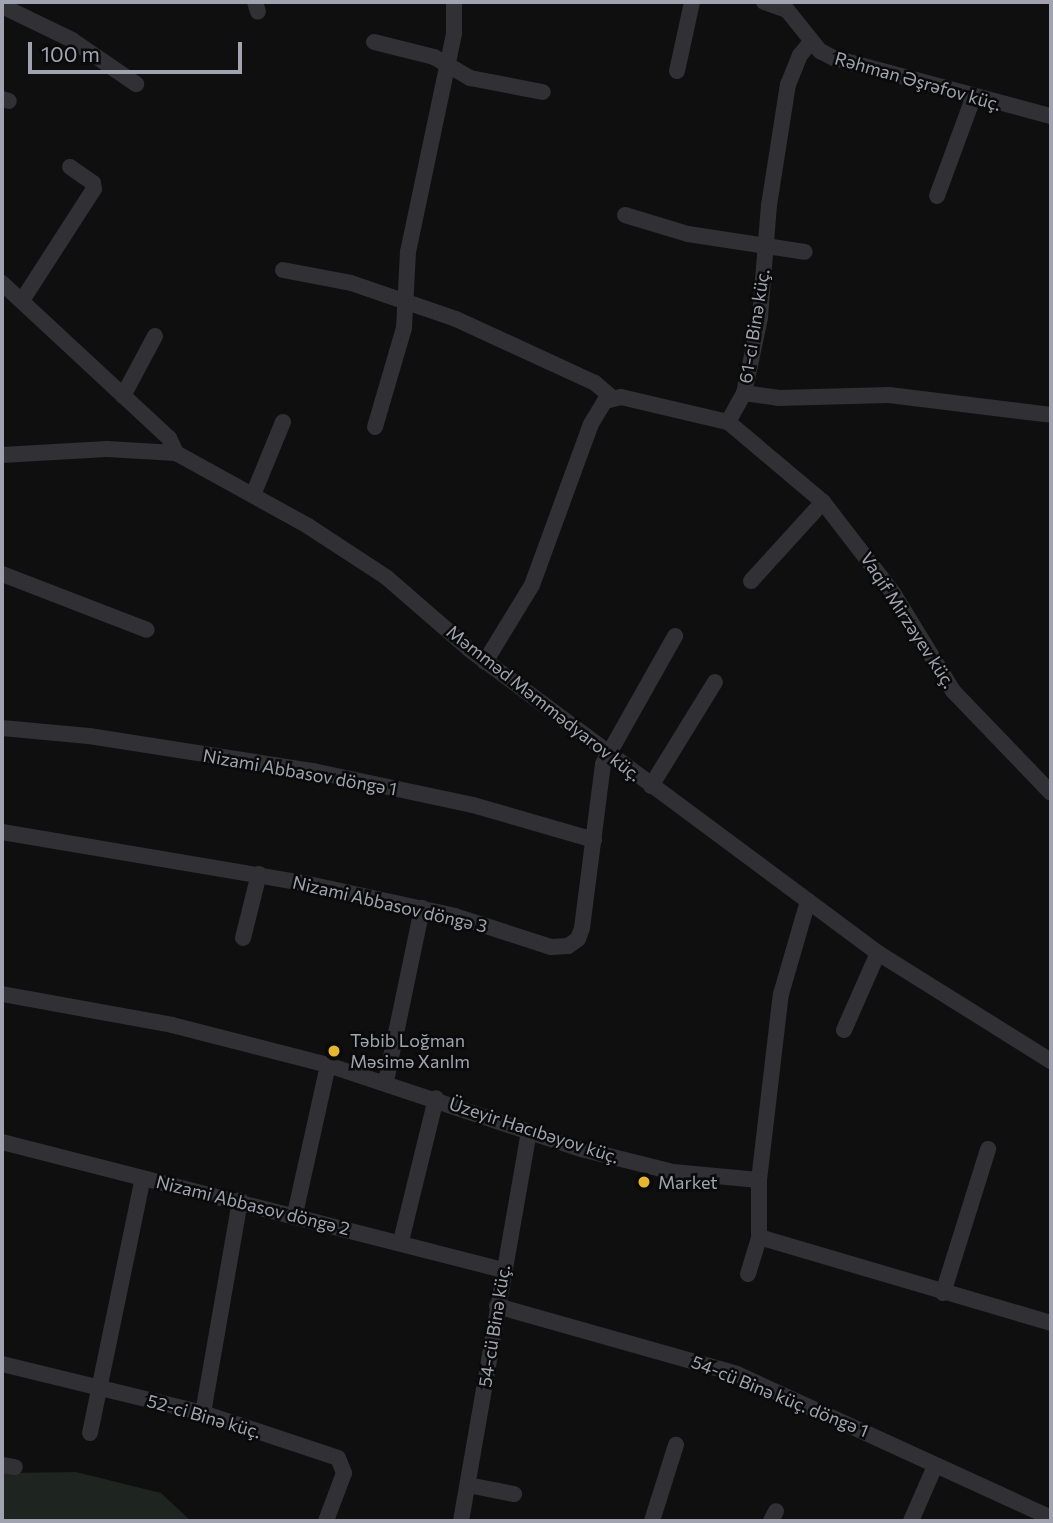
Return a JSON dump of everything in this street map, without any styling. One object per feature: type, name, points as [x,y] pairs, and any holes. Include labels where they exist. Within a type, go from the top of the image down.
[{"type":"street","points":[[374,427],[399,353],[407,303],[408,252],[448,66],[454,2]]},
{"type":"street","points":[[677,71],[692,2]]},
{"type":"street","name":"Rəhman Əşrəfov küç.","points":[[764,2],[797,9],[811,42],[834,58],[973,98],[1051,116]]},
{"type":"street","points":[[2,6],[72,40],[136,84]]},
{"type":"street","points":[[374,42],[428,54],[470,78],[543,92]]},
{"type":"street","name":"61-ci Binə küç.","points":[[811,42],[800,55],[788,84],[766,244],[760,318],[744,393],[778,398],[889,395],[1051,415]]},
{"type":"street","points":[[937,196],[973,98]]},
{"type":"street","points":[[23,299],[94,189],[93,183],[70,167]]},
{"type":"street","points":[[625,215],[688,234],[805,252]]},
{"type":"street","points":[[283,270],[351,283],[501,338],[595,383],[611,397],[591,424],[532,585],[485,662]]},
{"type":"street","points":[[2,283],[23,299],[169,438],[176,453]]},
{"type":"street","points":[[123,396],[155,336]]},
{"type":"street","points":[[728,422],[744,393]]},
{"type":"street","name":"Vaqif Mirzəyev küç.","points":[[611,397],[728,422],[823,502],[893,593],[953,691],[1051,793]]},
{"type":"street","points":[[253,495],[283,422]]},
{"type":"street","name":"Məmməd Məmmədyarov küç.","points":[[2,455],[107,449],[176,453],[253,495],[386,577],[485,662],[878,953],[1051,1061]]},
{"type":"street","points":[[751,582],[823,502]]},
{"type":"street","points":[[2,574],[147,630]]},
{"type":"street","name":"Nizami Abbasov döngə 3","points":[[2,832],[259,874],[422,908],[551,947],[568,946],[578,939],[582,928],[599,778],[608,754],[675,636]]},
{"type":"street","points":[[651,786],[715,681]]},
{"type":"street","name":"Nizami Abbasov döngə 1","points":[[2,728],[89,736],[313,771],[473,805],[594,840]]},
{"type":"street","points":[[243,938],[259,874]]},
{"type":"street","points":[[748,1273],[759,1237],[759,1180],[780,994],[808,901]]},
{"type":"street","points":[[386,1081],[422,908]]},
{"type":"street","points":[[844,1030],[878,953]]},
{"type":"street","name":"Üzeyir Hacıbəyov küç.","points":[[2,994],[172,1025],[328,1065],[386,1081],[529,1132],[673,1172],[759,1180]]},
{"type":"street","points":[[295,1214],[328,1065]]},
{"type":"street","points":[[401,1241],[436,1098]]},
{"type":"street","name":"54-cü Binə küç.","points":[[461,1521],[529,1132]]},
{"type":"street","name":"Nizami Abbasov döngə 2","points":[[2,1142],[401,1241],[503,1270]]},
{"type":"street","points":[[943,1293],[988,1149]]},
{"type":"street","points":[[90,1433],[143,1178]]},
{"type":"street","points":[[203,1413],[240,1200]]},
{"type":"street","points":[[759,1237],[1051,1323]]},
{"type":"street","name":"54-cü Binə küç. döngə 1","points":[[497,1306],[737,1374],[1051,1518]]},
{"type":"street","name":"52-ci Binə küç.","points":[[2,1364],[203,1413],[338,1458],[344,1473],[326,1521]]},
{"type":"street","points":[[652,1521],[676,1445]]},
{"type":"street","points":[[911,1521],[936,1466]]},
{"type":"street","points":[[468,1485],[514,1494]]},
{"type":"shaded area","points":[[76,1472],[161,1493],[191,1521],[2,1521],[2,1473]]},
{"type":"place","name":"Təbib Loğman Məsimə Xanlm","points":[[334,1051]]},
{"type":"place","name":"Market","points":[[644,1182]]}]
